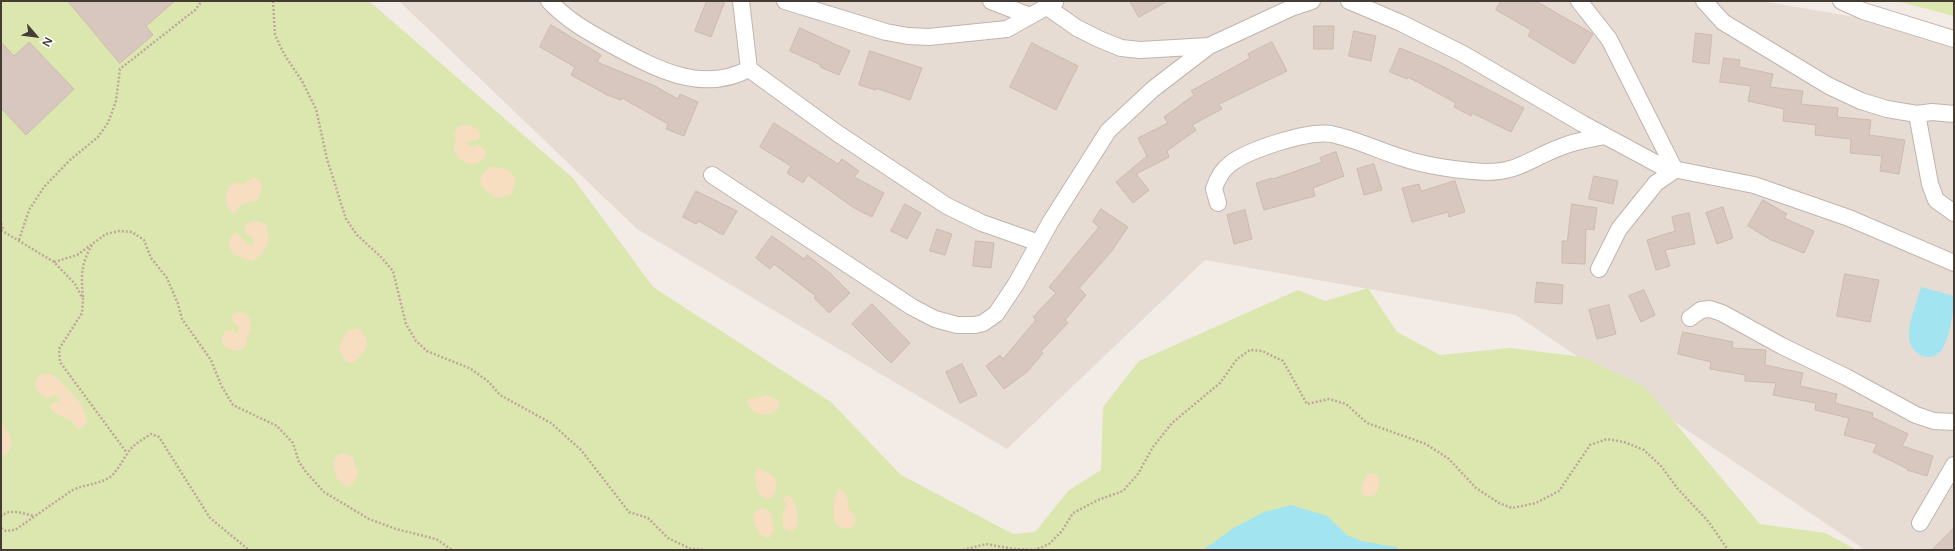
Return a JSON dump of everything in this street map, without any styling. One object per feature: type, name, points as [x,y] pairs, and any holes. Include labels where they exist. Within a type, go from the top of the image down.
[{"type":"street","points":[[549,1],[573,22],[587,31],[648,65],[669,74],[689,78],[706,79],[732,76],[749,69]]},
{"type":"street","points":[[741,1],[749,69],[837,133],[928,194],[966,216],[1038,243]]},
{"type":"street","points":[[785,1],[861,26],[908,36],[929,37],[1007,29],[1052,4],[1077,28],[1121,48],[1140,50],[1209,46]]},
{"type":"street","points":[[991,1],[1030,16]]},
{"type":"street","points":[[712,175],[912,307],[935,319],[957,325],[975,325],[982,323],[996,314],[1016,284],[1051,221],[1108,131],[1153,89],[1209,46],[1291,8],[1312,1]]},
{"type":"street","points":[[1350,1],[1401,23],[1463,54],[1649,160],[1675,170],[1754,185],[1849,218],[1954,262]]},
{"type":"street","points":[[1579,1],[1609,39],[1675,170]]},
{"type":"street","points":[[1704,1],[1723,22],[1829,86],[1861,101],[1887,109],[1917,114],[1932,112],[1954,114]]},
{"type":"street","points":[[1841,1],[1863,11],[1954,39]]},
{"type":"street","points":[[1917,114],[1930,184],[1936,200],[1954,213]]},
{"type":"street","points":[[1218,203],[1214,189],[1219,175],[1230,164],[1248,154],[1277,143],[1302,137],[1329,134],[1348,138],[1404,159],[1453,168],[1486,172],[1503,171],[1517,167],[1532,162],[1562,146],[1605,136]]},
{"type":"street","points":[[1599,269],[1619,229],[1656,183],[1675,170]]},
{"type":"street","points":[[1690,318],[1701,310],[1710,309],[1722,313],[1782,346],[1846,376],[1916,415],[1934,421],[1954,422]]},
{"type":"street","points":[[1920,523],[1954,465]]},
{"type":"path","points":[[19,240],[29,210],[44,187],[70,160],[98,137],[108,122],[116,101],[120,69],[195,10],[202,1]]},
{"type":"path","points":[[273,1],[275,35],[284,54],[302,81],[316,109],[327,159],[346,219],[357,235],[381,257],[393,271],[406,324],[416,341],[427,351],[471,368],[489,382],[500,395],[551,423],[581,450],[629,512],[648,518],[668,538],[691,548],[704,550]]},
{"type":"path","points":[[1,223],[2,230],[54,262],[75,284],[83,299]]},
{"type":"path","points":[[54,262],[77,255],[106,234],[119,231],[132,232],[144,240],[151,258],[167,278],[178,304],[182,320],[211,360],[221,385],[233,405],[277,426],[292,443],[299,462],[306,472],[324,492],[369,519],[396,529],[436,539],[452,550]]},
{"type":"path","points":[[93,243],[84,257],[80,275],[83,299],[82,313],[59,349],[60,362],[127,453]]},
{"type":"path","points":[[963,550],[986,544],[1014,549],[1035,550],[1049,544],[1062,531],[1073,513],[1098,500],[1123,491],[1138,474],[1153,447],[1172,423],[1220,383],[1236,359],[1250,350],[1262,351],[1282,361],[1307,404],[1328,399],[1346,404],[1367,423],[1426,444],[1449,459],[1476,488],[1499,503],[1512,508],[1536,503],[1558,491],[1590,445],[1607,439],[1624,442],[1644,450],[1661,466],[1678,489],[1708,521],[1728,550]]},
{"type":"path","points":[[1,528],[6,531],[15,530],[71,490],[80,486],[98,483],[111,476],[117,470],[127,453],[151,434],[159,437],[210,518],[249,550]]},
{"type":"path","points":[[1,517],[9,512],[34,516]]},
{"type":"shaded area","points":[[399,1],[1761,1],[1954,34],[1954,550],[1865,550],[1516,315],[1205,260],[1007,449],[637,229]]},
{"type":"green space","points":[[1,1],[369,1],[573,178],[653,287],[831,402],[901,475],[1013,534],[1035,532],[1069,490],[1101,470],[1103,407],[1139,361],[1298,290],[1325,301],[1368,288],[1397,332],[1440,355],[1510,348],[1583,357],[1645,387],[1760,524],[1825,533],[1857,550],[1,550]]},
{"type":"green space","points":[[1896,1],[1954,1],[1954,16]]},
{"type":"sand","points":[[461,125],[472,126],[481,134],[478,140],[468,141],[467,144],[472,147],[480,145],[486,152],[484,158],[476,164],[463,161],[454,151],[456,141],[454,135],[456,129]]},
{"type":"sand","points":[[492,167],[498,167],[509,171],[515,178],[514,188],[511,194],[498,198],[483,188],[480,180],[486,171]]},
{"type":"sand","points":[[254,177],[258,179],[262,188],[258,199],[256,202],[246,203],[240,206],[233,213],[226,203],[229,188],[233,184],[244,184]]},
{"type":"sand","points":[[253,221],[259,221],[267,225],[268,241],[262,253],[253,261],[241,258],[232,252],[229,243],[235,232],[248,244],[253,244],[253,239],[245,233],[244,228],[246,224]]},
{"type":"sand","points":[[242,312],[249,316],[251,330],[246,339],[247,343],[244,348],[236,351],[223,346],[222,338],[225,331],[234,330],[234,333],[238,333],[239,328],[231,319],[233,314]]},
{"type":"sand","points":[[357,328],[366,337],[367,342],[361,356],[351,364],[344,360],[339,346],[347,331]]},
{"type":"sand","points":[[43,373],[58,378],[82,406],[87,419],[84,426],[79,430],[74,426],[73,422],[55,413],[51,409],[51,404],[55,402],[59,403],[60,398],[54,395],[46,399],[39,393],[35,386],[37,378]]},
{"type":"sand","points":[[767,395],[779,401],[779,406],[774,413],[765,415],[756,413],[752,410],[747,402],[749,399]]},
{"type":"sand","points":[[1,422],[9,433],[12,444],[8,453],[1,456]]},
{"type":"sand","points":[[344,453],[354,458],[354,466],[358,470],[355,480],[347,487],[337,479],[333,463],[337,455]]},
{"type":"sand","points":[[758,468],[772,475],[774,478],[777,486],[773,497],[768,499],[759,495],[754,474]]},
{"type":"sand","points":[[1369,473],[1376,474],[1379,484],[1375,495],[1367,497],[1362,494],[1361,488]]},
{"type":"sand","points":[[838,489],[846,494],[849,511],[853,513],[856,522],[853,527],[845,528],[839,526],[835,522],[833,509]]},
{"type":"sand","points":[[786,496],[791,497],[797,510],[798,525],[792,531],[785,530],[783,523],[783,514],[787,504],[783,501]]},
{"type":"sand","points":[[762,508],[769,511],[772,522],[773,532],[769,538],[759,533],[753,516],[757,510]]},
{"type":"water","points":[[1921,287],[1954,296],[1952,318],[1948,336],[1942,350],[1938,354],[1927,357],[1918,354],[1911,346],[1909,340],[1910,323]]},
{"type":"water","points":[[1291,505],[1327,516],[1347,535],[1361,541],[1396,547],[1401,550],[1203,550],[1232,529],[1264,512]]},
{"type":"building","points":[[68,1],[175,1],[146,26],[153,35],[120,63]]},
{"type":"building","points":[[707,1],[725,1],[711,37],[695,31]]},
{"type":"building","points":[[1130,1],[1168,1],[1139,17]]},
{"type":"building","points":[[1501,1],[1536,1],[1593,34],[1574,64],[1528,36],[1531,30],[1496,10]]},
{"type":"building","points":[[551,25],[601,55],[597,62],[653,85],[678,99],[680,94],[698,102],[684,136],[666,129],[668,124],[622,98],[621,100],[607,95],[571,75],[575,67],[540,47]]},
{"type":"building","points":[[1314,26],[1334,26],[1333,49],[1314,49]]},
{"type":"building","points":[[800,28],[850,51],[839,75],[790,51]]},
{"type":"building","points":[[1354,31],[1376,36],[1371,61],[1349,56]]},
{"type":"building","points":[[1696,33],[1712,35],[1709,64],[1693,62]]},
{"type":"building","points":[[1,42],[14,56],[29,42],[74,89],[26,135],[1,108]]},
{"type":"building","points":[[1272,42],[1287,71],[1219,104],[1222,109],[1192,125],[1196,130],[1167,151],[1169,157],[1136,174],[1149,190],[1133,203],[1116,182],[1147,156],[1138,138],[1168,123],[1164,117],[1194,95],[1191,91],[1250,58],[1248,54]]},
{"type":"building","points":[[1032,43],[1078,66],[1056,110],[1010,87]]},
{"type":"building","points":[[1400,48],[1438,64],[1524,108],[1511,132],[1472,113],[1471,116],[1454,107],[1456,103],[1408,77],[1407,79],[1390,72]]},
{"type":"building","points":[[870,51],[922,68],[910,100],[876,88],[876,90],[859,85]]},
{"type":"building","points":[[1724,58],[1740,60],[1739,67],[1773,74],[1770,87],[1803,91],[1801,104],[1838,108],[1837,117],[1871,120],[1869,135],[1905,140],[1899,174],[1880,171],[1882,156],[1850,153],[1851,139],[1815,135],[1816,125],[1783,121],[1784,109],[1748,101],[1751,86],[1720,82]]},
{"type":"building","points":[[774,123],[838,164],[842,159],[859,171],[854,177],[884,193],[872,217],[854,208],[808,175],[803,183],[787,173],[791,166],[760,147]]},
{"type":"building","points":[[1336,152],[1344,176],[1313,188],[1315,196],[1264,210],[1256,183],[1272,178],[1273,179],[1322,162],[1320,158]]},
{"type":"building","points":[[1374,164],[1382,190],[1364,195],[1357,169]]},
{"type":"building","points":[[1594,176],[1618,181],[1613,204],[1589,199]]},
{"type":"building","points":[[1455,181],[1465,212],[1449,217],[1448,212],[1412,222],[1402,188],[1419,184],[1421,191]]},
{"type":"building","points":[[696,191],[737,211],[723,235],[698,221],[696,224],[683,217]]},
{"type":"building","points":[[1763,200],[1787,214],[1784,218],[1814,231],[1804,253],[1771,240],[1748,226]]},
{"type":"building","points":[[905,204],[921,213],[907,239],[891,231]]},
{"type":"building","points":[[1572,204],[1597,208],[1594,230],[1586,229],[1585,264],[1562,263],[1562,241],[1567,241]]},
{"type":"building","points":[[1723,207],[1733,238],[1717,244],[1706,213]]},
{"type":"building","points":[[1101,209],[1128,227],[1111,252],[1079,288],[1086,295],[1065,320],[1068,323],[1041,351],[1043,353],[1027,372],[1004,389],[986,366],[1000,355],[1003,359],[1036,320],[1033,317],[1056,293],[1049,287],[1099,227],[1093,222]]},
{"type":"building","points":[[1245,210],[1252,239],[1234,244],[1227,215]]},
{"type":"building","points":[[1689,213],[1695,244],[1665,250],[1670,266],[1656,270],[1647,240],[1675,231],[1672,217]]},
{"type":"building","points":[[937,229],[952,234],[945,255],[930,251]]},
{"type":"building","points":[[772,236],[804,259],[807,255],[830,273],[850,293],[829,313],[814,298],[816,296],[774,264],[770,269],[756,258]]},
{"type":"building","points":[[976,241],[994,243],[991,268],[973,266]]},
{"type":"building","points":[[1845,274],[1879,280],[1870,322],[1837,316]]},
{"type":"building","points":[[1537,282],[1563,285],[1562,304],[1535,302]]},
{"type":"building","points":[[1644,290],[1655,315],[1641,322],[1629,296]]},
{"type":"building","points":[[872,304],[910,343],[891,363],[852,324]]},
{"type":"building","points":[[1609,305],[1616,334],[1597,339],[1589,310]]},
{"type":"building","points":[[1683,332],[1733,342],[1732,348],[1766,350],[1765,365],[1803,373],[1800,386],[1837,394],[1835,403],[1873,413],[1872,417],[1908,434],[1902,446],[1933,456],[1927,476],[1907,470],[1908,469],[1873,452],[1877,444],[1844,435],[1849,418],[1815,410],[1816,403],[1773,395],[1776,383],[1745,381],[1745,375],[1710,369],[1711,362],[1678,354]]},
{"type":"building","points":[[962,364],[977,395],[960,403],[946,372]]},
{"type":"building","points":[[1954,528],[1954,550],[1932,550]]}]
